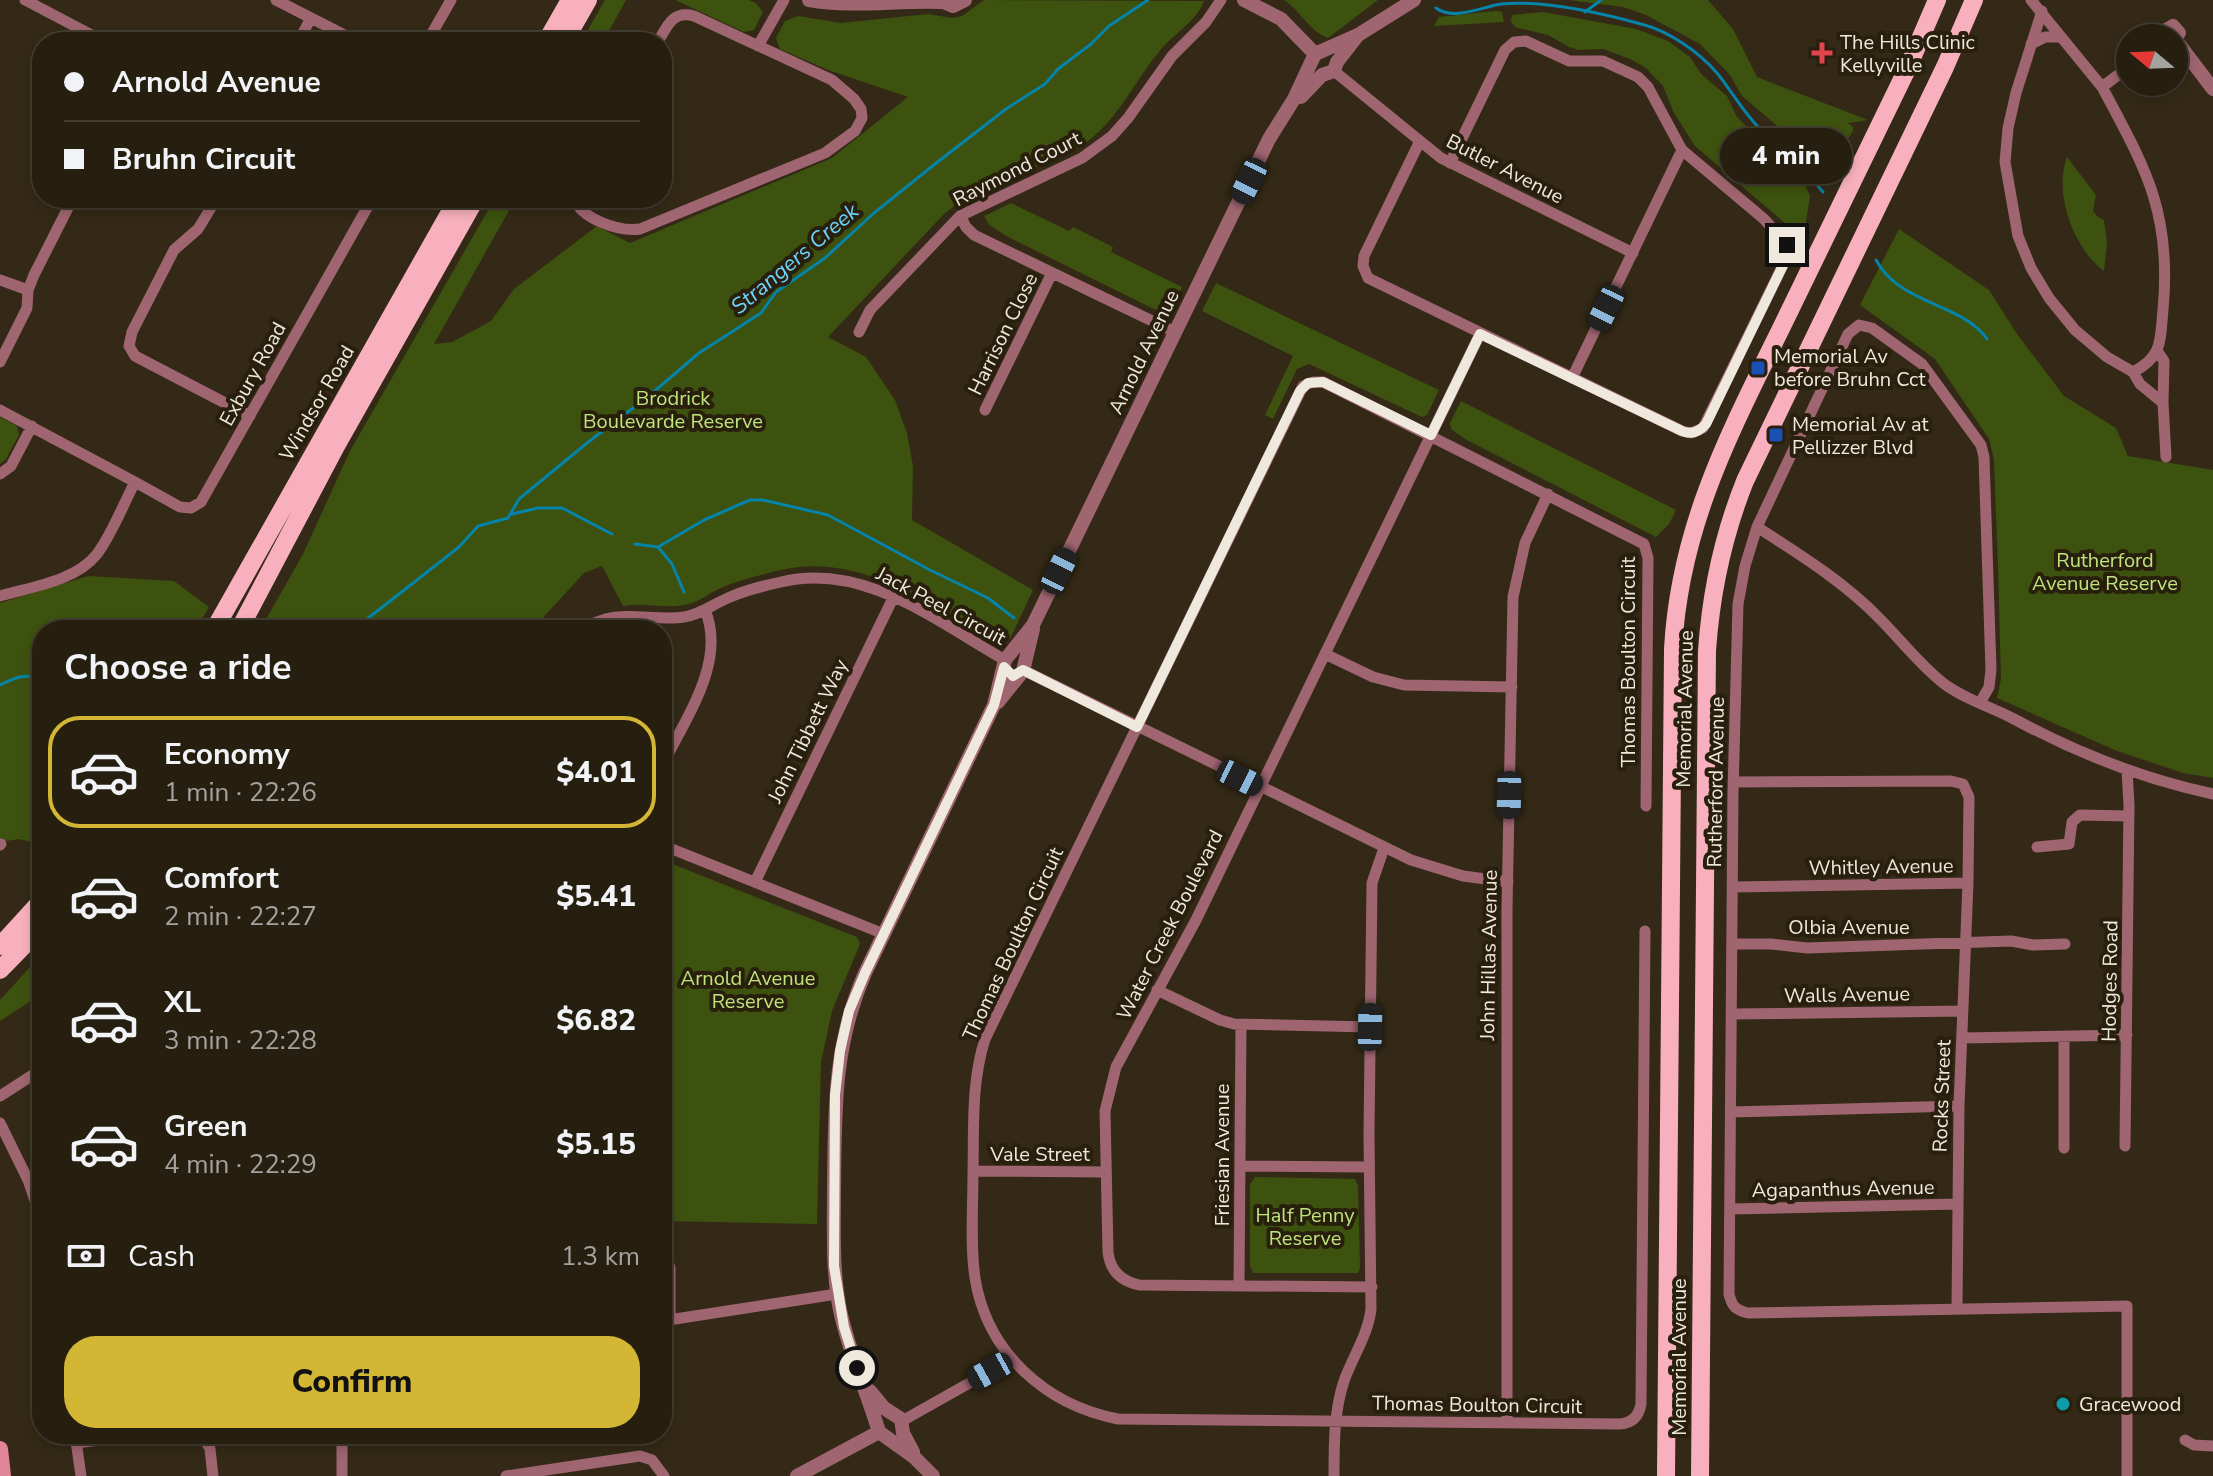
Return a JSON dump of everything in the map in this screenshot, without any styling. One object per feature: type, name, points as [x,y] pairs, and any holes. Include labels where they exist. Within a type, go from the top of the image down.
[{"type":"main road","points":[[552,32],[570,0]]},
{"type":"main road","points":[[570,32],[588,0]]},
{"type":"main road","name":"Memorial Avenue","points":[[1666,1476],[1673,649],[1679,591],[1691,534],[1717,461],[1902,79],[1937,0]]},
{"type":"main road","name":"Memorial Avenue","points":[[1700,1476],[1707,651],[1713,591],[1726,536],[1745,481],[1945,67],[1974,0]]},
{"type":"main road","name":"Windsor Road","points":[[220,620],[452,208]]},
{"type":"main road","name":"Windsor Road","points":[[244,620],[341,437],[470,208]]},
{"type":"main road","points":[[0,946],[32,911]]},
{"type":"main road","points":[[0,970],[32,937]]},
{"type":"main road","points":[[0,1449],[3,1476]]},
{"type":"main road","points":[[1700,1456],[1708,1476]]},
{"type":"street","points":[[25,0],[86,32]]},
{"type":"street","points":[[276,0],[338,32]]},
{"type":"street","points":[[433,32],[451,0]]},
{"type":"street","points":[[758,46],[784,0]]},
{"type":"street","points":[[809,0],[861,5],[902,0],[940,1],[953,6],[965,0]]},
{"type":"street","name":"Raymond Court","points":[[859,332],[870,310],[960,216],[1082,158],[1103,144],[1121,127],[1166,62],[1206,22],[1221,0]]},
{"type":"street","points":[[1244,0],[1281,19],[1317,55]]},
{"type":"street","name":"Arnold Avenue","points":[[933,1476],[881,1431],[850,1348],[837,1294],[834,1245],[835,1095],[838,1062],[849,1011],[994,705],[1006,661],[1033,625],[1269,139],[1317,55],[1358,35],[1414,0]]},
{"type":"street","points":[[2031,0],[2102,87],[2146,171],[2160,217],[2166,279],[2158,352],[2149,364],[2133,372]]},
{"type":"street","points":[[2042,11],[2016,93],[2005,162],[2018,236],[2031,268],[2061,314],[2091,345],[2133,372],[2140,384],[2163,403]]},
{"type":"street","points":[[579,208],[621,229],[640,229],[825,153],[858,127],[862,118],[861,109],[841,87],[758,46],[684,14],[671,20],[664,32]]},
{"type":"street","points":[[303,32],[311,18]]},
{"type":"street","name":"Arnold Avenue","points":[[1294,99],[1301,97],[1331,69],[1358,35]]},
{"type":"street","points":[[2031,44],[2045,37],[2061,37]]},
{"type":"street","points":[[1419,143],[1364,256],[1363,270],[1375,283],[1682,431],[1696,432],[1706,424],[1788,254],[1786,241],[1682,150],[1642,79],[1611,63],[1569,61],[1522,40],[1511,44],[1505,50],[1450,163]]},
{"type":"street","points":[[1333,53],[1331,69],[1314,70],[1317,55],[1333,53]]},
{"type":"street","points":[[2188,57],[2213,89]]},
{"type":"street","name":"Butler Avenue","points":[[1331,69],[1419,143],[1450,163],[1633,253]]},
{"type":"street","points":[[2102,87],[2116,76]]},
{"type":"street","points":[[1572,378],[1682,150]]},
{"type":"street","points":[[0,362],[27,308],[28,290],[68,208]]},
{"type":"street","points":[[211,208],[198,229],[174,250],[132,332],[129,346],[135,356],[250,416]]},
{"type":"street","name":"Exbury Road","points":[[135,482],[180,507],[191,508],[201,502],[367,208]]},
{"type":"street","points":[[960,216],[974,235],[1175,332]]},
{"type":"street","name":"Harrison Close","points":[[985,410],[1052,273]]},
{"type":"street","points":[[0,280],[28,290]]},
{"type":"street","name":"Rutherford Avenue","points":[[1980,703],[1989,687],[1991,675],[1984,457],[1974,434],[1922,364],[1872,328],[1859,325],[1848,334],[1830,369],[1757,527],[1738,604],[1733,782],[1729,1294],[1736,1310],[1748,1313],[2127,1306],[2127,1476]]},
{"type":"street","name":"Water Creek Boulevard","points":[[1372,1287],[1139,1285],[1121,1279],[1108,1258],[1105,1111],[1109,1088],[1121,1057],[1196,920],[1480,334]]},
{"type":"street","points":[[2158,352],[2164,361],[2166,457]]},
{"type":"street","name":"Thomas Boulton Circuit","points":[[1645,931],[1640,1410],[1630,1422],[1133,1420],[1104,1416],[1075,1407],[1049,1392],[1012,1359],[989,1324],[975,1279],[973,1171],[975,1081],[985,1039],[1303,386],[1323,382],[1638,539],[1647,552],[1646,806]]},
{"type":"street","points":[[0,410],[135,482],[96,555],[80,569],[0,596]]},
{"type":"street","points":[[0,474],[11,466],[32,426]]},
{"type":"street","name":"John Hillas Avenue","points":[[1507,1423],[1508,882],[1513,597],[1525,543],[1548,494]]},
{"type":"street","points":[[1757,527],[1859,600],[1880,618],[1905,649],[1946,685],[2039,734],[2127,770],[2213,794]]},
{"type":"street","name":"Jack Peel Circuit","points":[[601,620],[615,616],[680,618],[739,593],[805,578],[848,580],[894,596],[1006,661]]},
{"type":"street","name":"John Tibbett Way","points":[[755,882],[894,596]]},
{"type":"street","points":[[672,745],[711,661],[713,635],[705,610]]},
{"type":"street","name":"Arnold Avenue","points":[[994,705],[1023,669],[1033,625]]},
{"type":"street","points":[[1325,654],[1373,677],[1404,685],[1512,687]]},
{"type":"street","points":[[1006,661],[1010,675],[1023,669],[1384,848],[1444,872],[1508,882]]},
{"type":"street","name":"Hodges Road","points":[[2125,1146],[2127,770]]},
{"type":"street","name":"Whitley Avenue","points":[[1733,782],[1952,782],[1963,784],[1969,797],[1968,883],[1733,887]]},
{"type":"street","points":[[2037,847],[2069,844],[2072,822],[2080,815],[2129,816]]},
{"type":"street","points":[[1334,1476],[1336,1422],[1344,1382],[1370,1318],[1372,883],[1384,848]]},
{"type":"street","points":[[672,849],[884,934]]},
{"type":"street","name":"Rocks Street","points":[[1957,1309],[1959,1106],[1968,883]]},
{"type":"street","name":"Olbia Avenue","points":[[1732,944],[1807,948],[2011,941],[2033,945],[2065,944]]},
{"type":"street","points":[[1157,990],[1220,1020],[1241,1025],[1370,1027]]},
{"type":"street","name":"Walls Avenue","points":[[1732,1014],[1963,1011]]},
{"type":"street","name":"Friesian Avenue","points":[[1239,1286],[1241,1025]]},
{"type":"street","points":[[1962,1038],[2127,1035]]},
{"type":"street","points":[[2064,1037],[2064,1148]]},
{"type":"street","points":[[0,1096],[32,1075]]},
{"type":"street","points":[[1731,1112],[1959,1106]]},
{"type":"street","points":[[0,1123],[32,1185]]},
{"type":"street","points":[[1240,1166],[1369,1167]]},
{"type":"street","name":"Vale Street","points":[[973,1171],[1106,1172]]},
{"type":"street","name":"Agapanthus Avenue","points":[[1730,1209],[1958,1204]]},
{"type":"street","points":[[672,1319],[837,1294]]},
{"type":"street","points":[[881,1431],[896,1438],[898,1422],[1012,1359]]},
{"type":"street","name":"Arnold Avenue","points":[[866,1388],[898,1422],[914,1457]]},
{"type":"street","points":[[881,1431],[883,1415],[898,1422]]},
{"type":"street","points":[[797,1476],[881,1431]]},
{"type":"street","points":[[2185,1440],[2194,1445],[2213,1446]]},
{"type":"street","points":[[77,1444],[81,1476]]},
{"type":"street","points":[[207,1444],[213,1476]]},
{"type":"street","points":[[342,1444],[342,1476]]},
{"type":"street","points":[[506,1476],[640,1456],[652,1460],[664,1476]]},
{"type":"green space","points":[[605,0],[626,0],[608,32],[587,32]]},
{"type":"green space","points":[[675,0],[749,0],[763,12],[754,30],[744,32]]},
{"type":"green space","name":"Brodrick Boulevarde Reserve","points":[[984,0],[1204,1],[1192,20],[1163,47],[1106,125],[1094,136],[1081,146],[957,204],[828,337],[866,357],[895,400],[907,433],[913,466],[912,520],[1033,590],[1010,639],[995,643],[918,597],[864,574],[806,566],[742,580],[684,605],[623,606],[602,566],[584,573],[541,620],[266,620],[303,554],[350,451],[489,208],[510,208],[434,344],[452,342],[491,321],[514,289],[597,226],[630,243],[832,158],[908,97],[828,70],[780,49],[776,38],[785,21],[798,16],[841,23],[928,14],[952,18],[962,16]]},
{"type":"green space","points":[[1284,0],[1378,0],[1328,38],[1316,31]]},
{"type":"green space","points":[[1569,0],[1708,0],[1733,29],[1757,77],[1868,120],[1848,123],[1853,131],[1824,174],[1795,148],[1782,130],[1742,96],[1730,75],[1700,44],[1646,15],[1623,7]]},
{"type":"green space","points":[[1502,12],[1504,22],[1434,26],[1439,17]]},
{"type":"green space","points":[[1543,12],[1636,29],[1668,41],[1690,57],[1701,74],[1727,96],[1737,117],[1762,138],[1806,187],[1810,196],[1805,228],[1793,230],[1695,146],[1674,113],[1663,86],[1646,68],[1603,49],[1579,50],[1569,47],[1548,35],[1515,27],[1511,21],[1512,15]]},
{"type":"green space","points":[[2067,157],[2096,195],[2093,211],[2104,220],[2107,243],[2104,271],[2084,249],[2069,219],[2063,187]]},
{"type":"green space","points":[[1011,203],[1069,231],[1073,227],[1113,247],[1111,252],[1182,287],[1171,309],[1162,313],[989,225],[984,216]]},
{"type":"green space","name":"Rutherford Avenue Reserve","points":[[1899,229],[1989,290],[2017,334],[2064,396],[2116,428],[2128,456],[2213,470],[2213,778],[2183,773],[2117,751],[1997,698],[2001,679],[1998,568],[1994,459],[1989,439],[1935,359],[1860,305]]},
{"type":"green space","points":[[1216,283],[1439,390],[1427,415],[1422,417],[1309,364],[1297,369],[1273,419],[1265,415],[1293,356],[1202,311]]},
{"type":"green space","points":[[1461,401],[1676,510],[1669,524],[1656,537],[1465,439],[1451,429],[1450,423]]},
{"type":"green space","points":[[0,417],[17,426],[19,435],[0,464]]},
{"type":"green space","points":[[88,576],[174,581],[209,607],[202,620],[32,620],[32,842],[19,839],[0,842],[0,603]]},
{"type":"green space","name":"Arnold Avenue Reserve","points":[[672,864],[857,937],[860,944],[832,1011],[821,1062],[817,1224],[672,1221]]},
{"type":"green space","points":[[32,965],[32,1000],[0,1021],[0,1000]]},
{"type":"green space","name":"Half Penny Reserve","points":[[1255,1177],[1355,1179],[1358,1186],[1358,1273],[1253,1273],[1250,1266],[1250,1184]]},
{"type":"waterway","name":"Strangers Creek","points":[[366,620],[459,547],[478,526],[508,518],[519,499],[587,443],[699,353],[761,313],[776,292],[825,258],[874,213],[1006,109],[1045,84],[1109,26],[1148,0]]},
{"type":"waterway","points":[[1585,12],[1601,0]]},
{"type":"waterway","points":[[1436,8],[1443,12],[1459,13],[1501,4],[1553,6],[1608,16],[1662,32],[1683,43],[1710,65],[1752,121],[1763,131],[1774,134],[1823,192]]},
{"type":"waterway","points":[[1876,260],[1900,286],[1962,318],[1987,339]]},
{"type":"waterway","points":[[635,544],[658,547],[704,520],[750,500],[763,500],[828,515],[988,598],[1014,618]]},
{"type":"waterway","points":[[512,514],[538,508],[562,508],[612,534]]},
{"type":"waterway","points":[[658,547],[672,564],[684,592]]},
{"type":"waterway","name":"Strangers Creek","points":[[0,685],[16,678],[32,677]]},
{"type":"place","name":"The Hills Clinic Kellyville","points":[[1822,53]]},
{"type":"place","name":"Memorial Av before Bruhn Cct","points":[[1758,368]]},
{"type":"place","name":"Memorial Av at Pellizzer Blvd","points":[[1776,435]]},
{"type":"place","name":"Gracewood","points":[[2063,1404]]},
{"type":"route","points":[[857,1368],[844,1327],[834,1266],[835,1095],[840,1051],[856,992],[994,705],[1004,667],[1013,676],[1023,670],[1137,727],[1300,391],[1308,383],[1323,382],[1431,435],[1480,334],[1686,433],[1700,430],[1706,424],[1786,259],[1787,245]]}]
